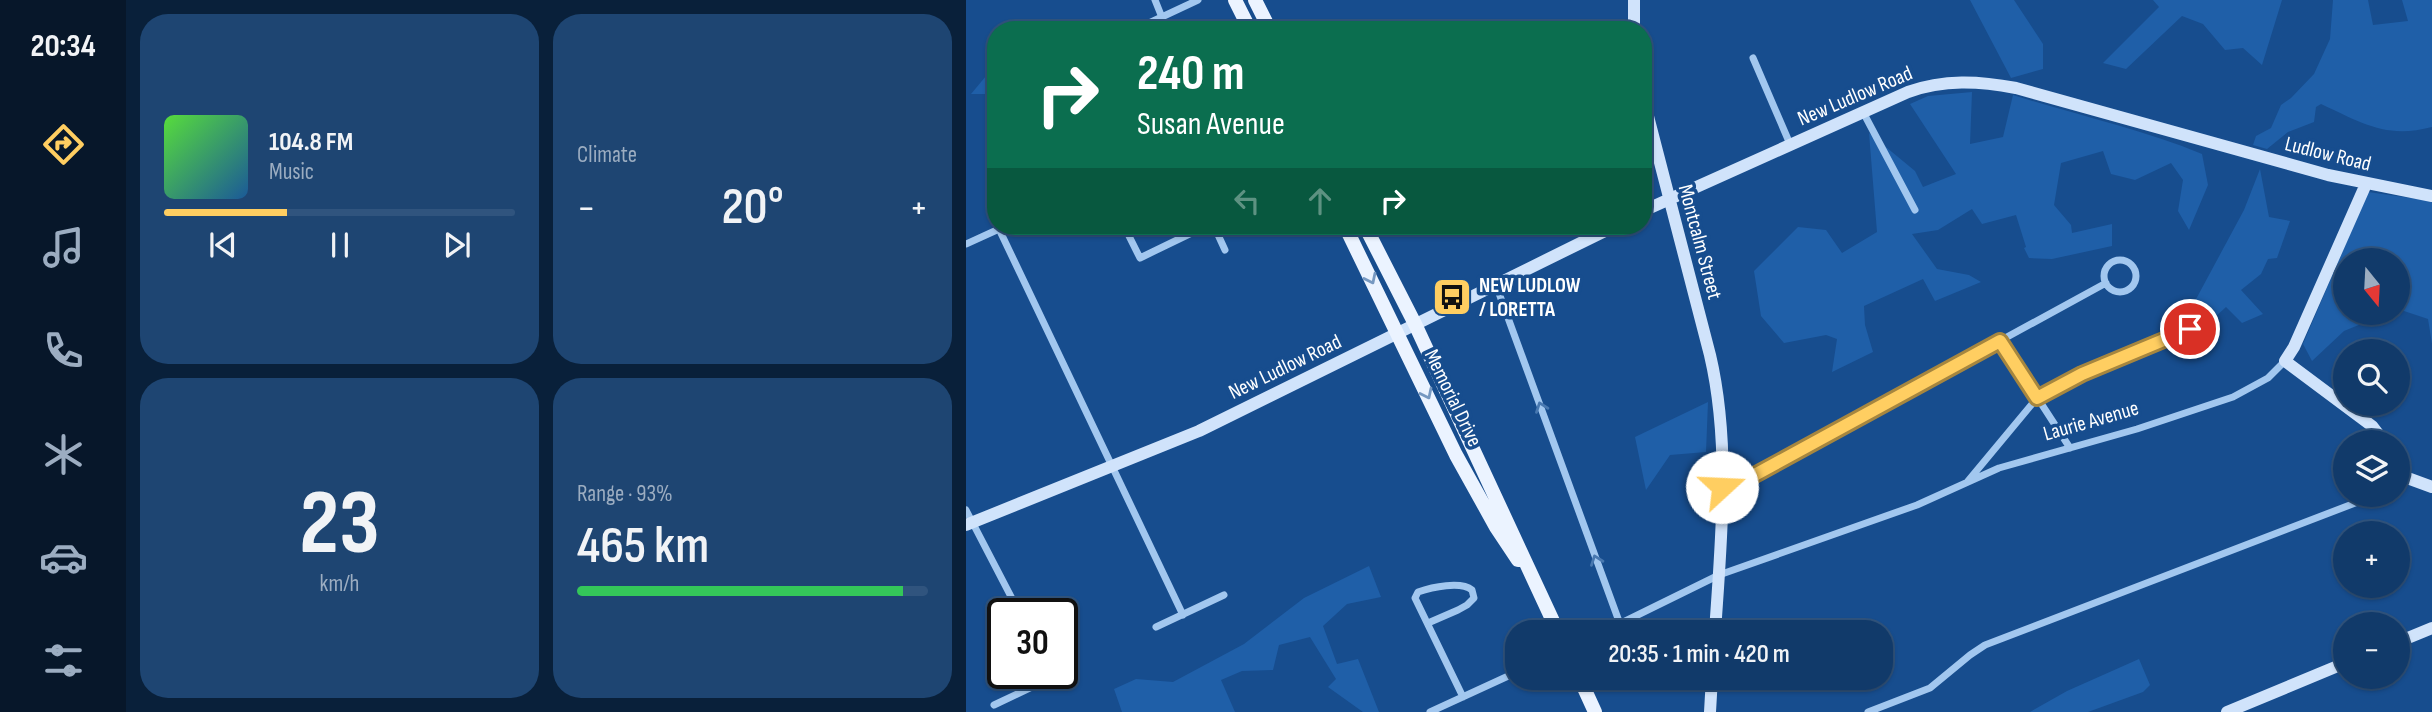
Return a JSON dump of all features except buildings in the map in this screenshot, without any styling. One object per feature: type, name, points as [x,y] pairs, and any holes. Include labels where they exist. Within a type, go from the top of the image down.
[{"type":"main road","points":[[1236,0],[1246,21]]},
{"type":"main road","points":[[1255,0],[1266,21]]},
{"type":"main road","points":[[1633,21],[1634,0]]},
{"type":"main road","name":"New Ludlow Road","points":[[1652,207],[1863,112],[1924,87],[1954,82],[1987,83],[2031,92],[2215,144]]},
{"type":"main road","name":"Montcalm Street","points":[[1652,134],[1710,355],[1718,397],[1722,487],[1716,620]]},
{"type":"main road","name":"Ludlow Road","points":[[2215,144],[2366,184],[2432,196]]},
{"type":"main road","name":"Laurie Avenue","points":[[2285,361],[2366,184]]},
{"type":"main road","name":"Memorial Drive","points":[[1350,235],[1475,492],[1510,550],[1535,581]]},
{"type":"main road","name":"Memorial Drive","points":[[1370,235],[1415,324],[1553,620]]},
{"type":"main road","name":"New Ludlow Road","points":[[969,524],[1199,431],[1597,235]]},
{"type":"main road","points":[[2285,361],[2375,430]]},
{"type":"main road","points":[[2410,480],[2432,487]]},
{"type":"main road","points":[[2410,637],[2432,628]]},
{"type":"main road","points":[[2227,712],[2333,668]]},
{"type":"main road","points":[[1585,690],[1595,712]]},
{"type":"main road","points":[[1710,712],[1711,690]]},
{"type":"street","points":[[1155,0],[1161,15]]},
{"type":"street","points":[[1150,21],[1198,0]]},
{"type":"street","points":[[1753,58],[1790,144]]},
{"type":"street","points":[[1863,112],[1915,210]]},
{"type":"street","points":[[966,244],[987,234]]},
{"type":"street","points":[[1002,235],[1183,615]]},
{"type":"street","points":[[1128,235],[1140,258],[1187,235]]},
{"type":"street","points":[[1218,235],[1225,250]]},
{"type":"street","points":[[2125,261],[2135,269],[2136,280],[2129,289],[2118,292],[2106,283],[2105,271],[2113,262],[2125,261]]},
{"type":"street","points":[[1722,487],[1744,480],[2106,283]]},
{"type":"street","points":[[1496,285],[1619,620]]},
{"type":"street","points":[[1966,484],[2037,398],[2082,374],[2190,329]]},
{"type":"street","points":[[2000,341],[2070,448]]},
{"type":"street","name":"Laurie Avenue","points":[[1628,620],[1719,575],[1917,505],[2019,461],[2137,429],[2233,397],[2268,378],[2285,361]]},
{"type":"street","points":[[1868,712],[1930,688],[1970,654],[1986,645],[2345,507]]},
{"type":"street","points":[[966,510],[969,524],[1011,598]]},
{"type":"street","points":[[1428,623],[1467,605],[1474,598],[1472,590],[1465,586],[1418,592],[1415,598],[1463,697]]},
{"type":"street","points":[[1156,627],[1224,595]]},
{"type":"street","points":[[1430,712],[1505,678]]},
{"type":"street","points":[[994,705],[1026,689]]},
{"type":"shaded area","points":[[1970,0],[2014,0],[2043,44],[2043,69],[2011,78]]},
{"type":"shaded area","points":[[2153,0],[2282,0],[2262,65],[2243,48],[2225,50],[2203,24],[2182,16],[2126,69],[2103,63],[2159,7]]},
{"type":"shaded area","points":[[2333,0],[2368,0],[2373,25],[2408,21],[2402,0],[2432,0],[2432,127],[2387,130],[2362,123],[2321,104],[2316,107],[2314,122],[2288,132],[2267,149],[2253,145],[2256,136],[2271,128],[2281,105],[2314,74],[2330,39]]},
{"type":"shaded area","points":[[987,75],[987,94],[971,94]]},
{"type":"shaded area","points":[[1972,92],[1970,144],[2003,137],[2013,95],[2202,154],[2208,185],[2189,230],[2178,211],[2183,180],[2171,163],[2135,180],[2111,174],[2103,151],[2061,163],[2054,205],[2071,225],[2072,233],[2112,224],[2112,246],[2052,259],[2029,258],[2016,215],[1982,224],[1972,209],[1938,230],[1912,234],[1937,269],[1969,275],[1981,282],[1935,301],[1923,279],[1864,306],[1865,325],[1873,352],[1832,372],[1837,339],[1826,335],[1784,343],[1761,316],[1754,271],[1798,227],[1826,230],[1842,253],[1877,232],[1869,133],[1915,171],[1923,187],[1956,174],[1910,104],[1928,96]]},
{"type":"shaded area","points":[[2260,169],[2269,217],[2290,221],[2277,258],[2268,259],[2261,274],[2241,290],[2263,314],[2242,323],[2226,307],[2214,318],[2196,316],[2195,301],[2244,210]]},
{"type":"shaded area","points":[[2368,192],[2432,201],[2432,344],[2428,319],[2410,313],[2410,248],[2344,248]]},
{"type":"shaded area","points":[[2333,274],[2333,326],[2356,326],[2333,339],[2312,361],[2303,344]]},
{"type":"shaded area","points":[[1708,402],[1706,452],[1670,455],[1646,490],[1635,437]]},
{"type":"shaded area","points":[[1369,566],[1381,597],[1347,604],[1323,626],[1337,664],[1358,659],[1379,712],[1363,712],[1328,687],[1336,679],[1310,637],[1279,645],[1273,670],[1242,671],[1221,680],[1235,712],[1122,712],[1114,689],[1136,679],[1173,682],[1244,644],[1304,598]]},
{"type":"shaded area","points":[[2139,659],[2150,685],[2143,692],[2088,712],[2030,712],[2067,691]]},
{"type":"place","name":"NEW LUDLOW / LORETTA","points":[[1452,297]]},
{"type":"route","points":[[1722,487],[1738,484],[2000,341],[2037,398],[2082,374],[2190,329]]}]
